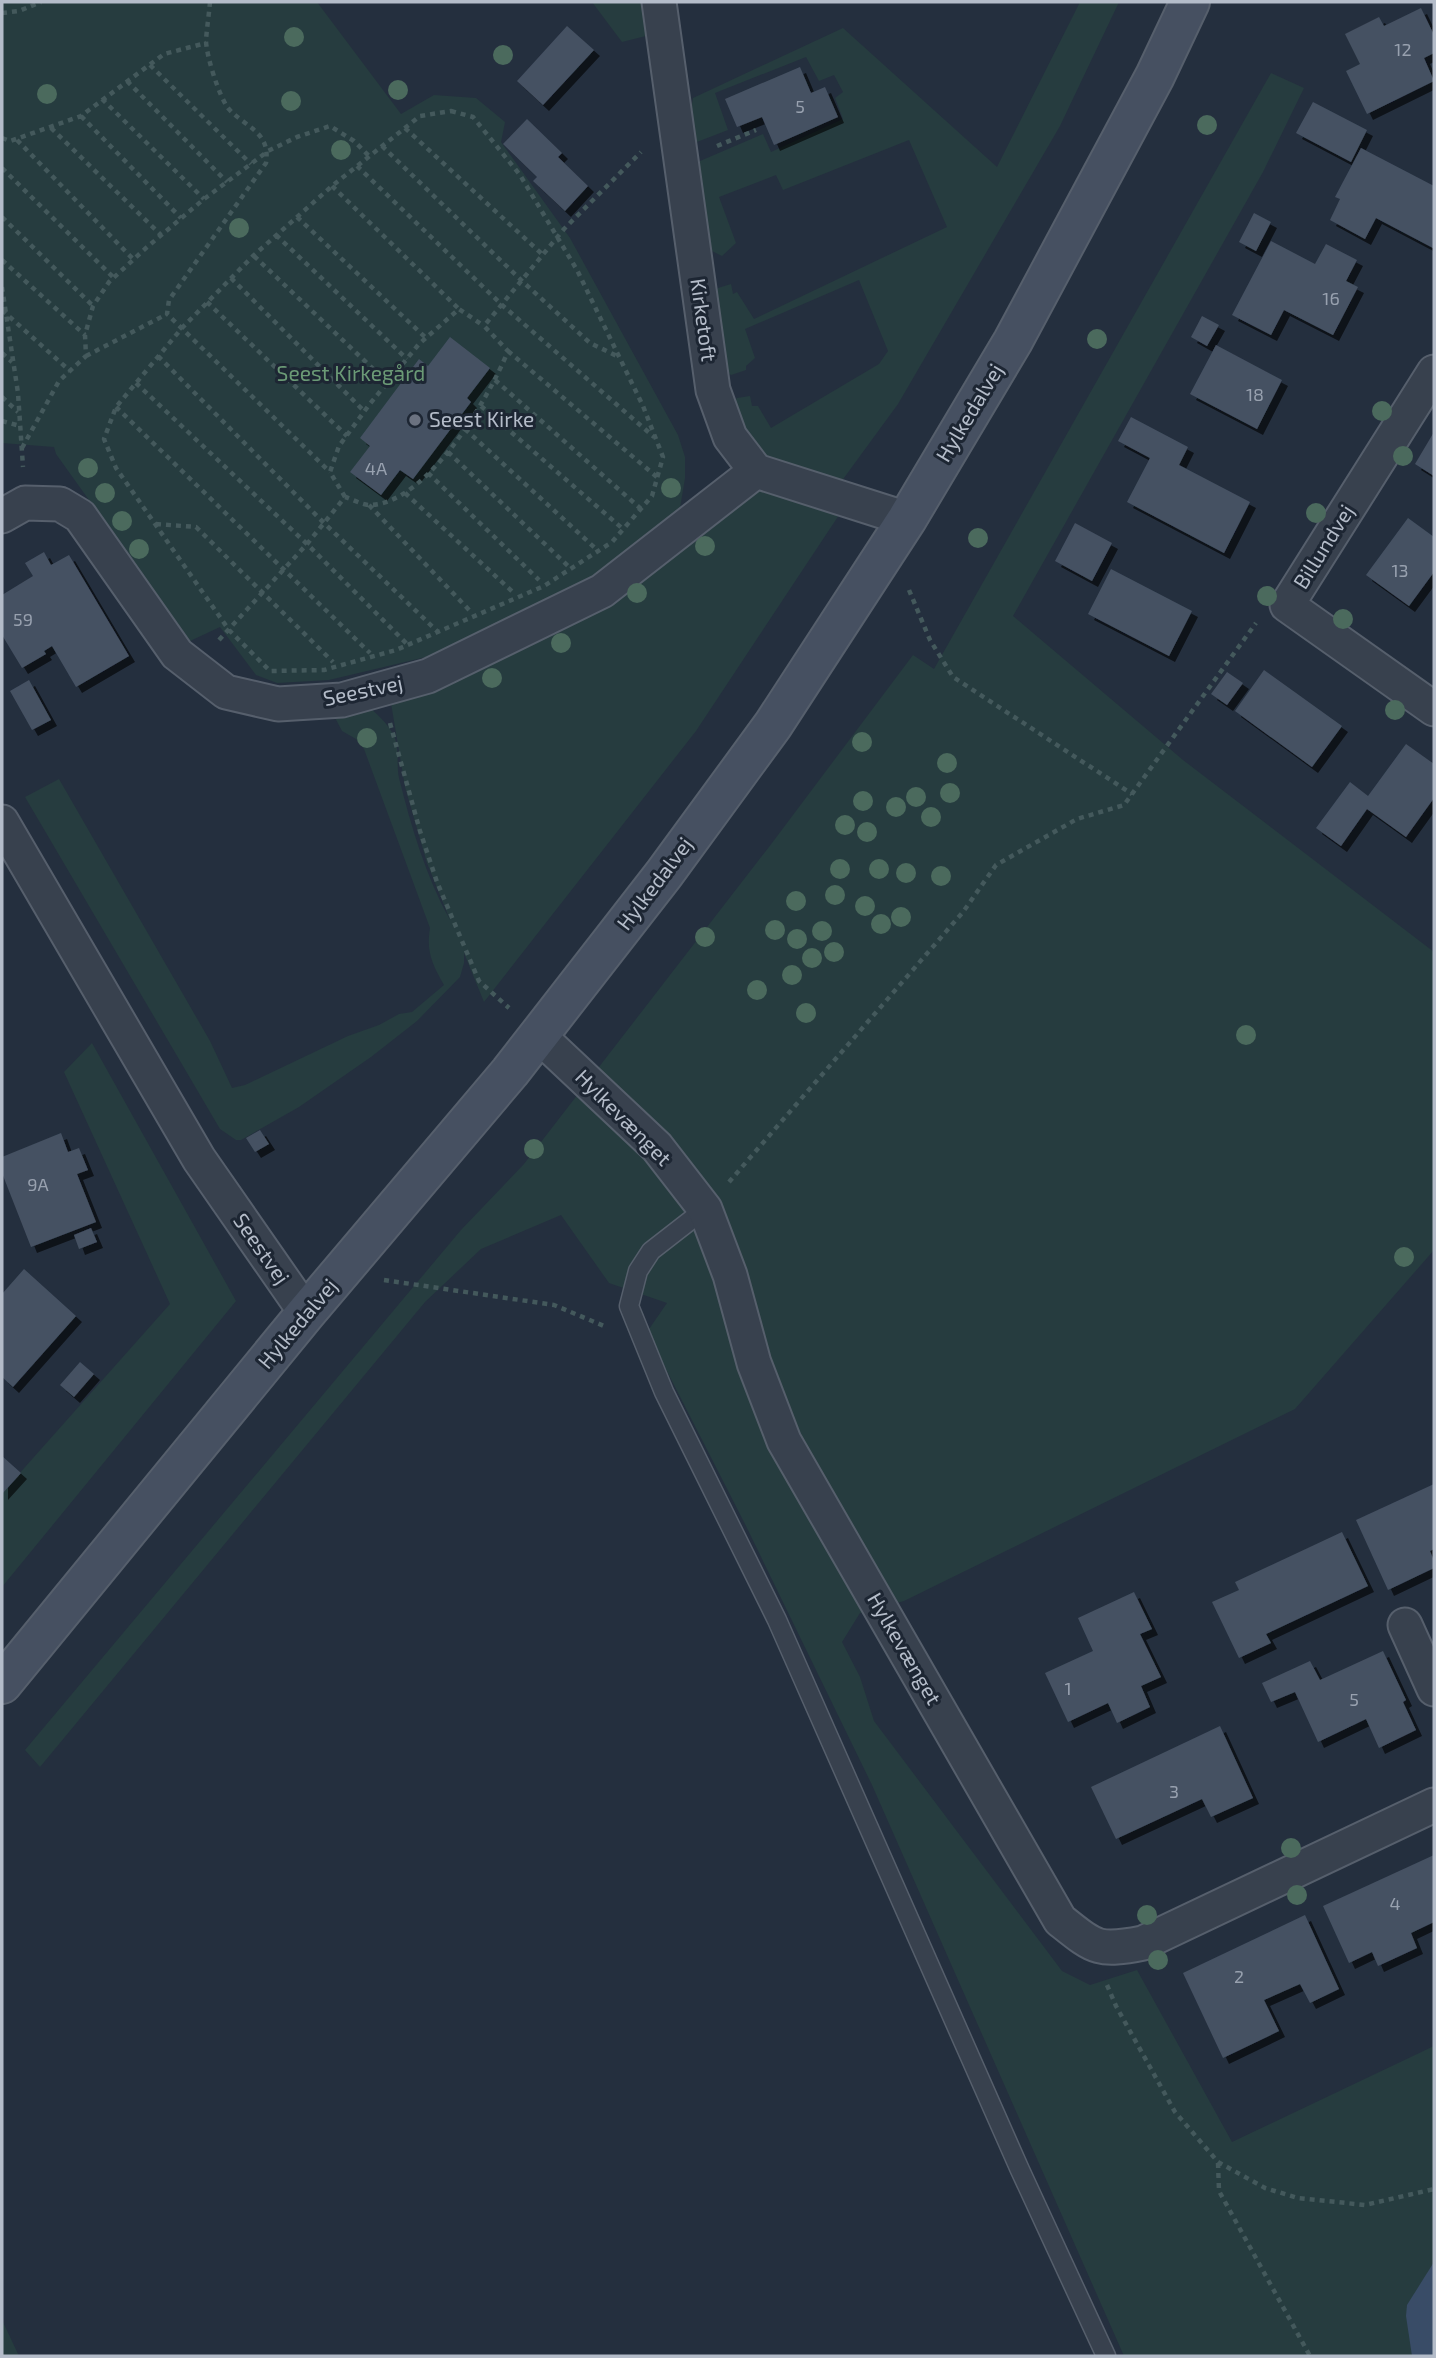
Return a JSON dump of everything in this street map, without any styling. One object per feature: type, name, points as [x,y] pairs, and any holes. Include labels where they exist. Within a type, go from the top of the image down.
[{"type":"street","name":"Kirketoft","points":[[659,2],[713,390],[730,437],[756,471]]},
{"type":"street","name":"Hylkedalvej","points":[[2,1685],[306,1313],[538,1036],[664,874],[773,725],[899,532],[1013,341],[1154,76],[1190,2]]},
{"type":"street","name":"Billundvej","points":[[1434,372],[1287,605],[1434,709]]},
{"type":"street","points":[[756,471],[899,532]]},
{"type":"street","name":"Seestvej","points":[[13,510],[60,504],[80,516],[177,654],[226,692],[278,704],[342,700],[428,676],[602,590],[756,471]]},
{"type":"street","name":"Seestvej","points":[[2,822],[199,1159],[306,1313]]},
{"type":"street","name":"Hylkevænget","points":[[538,1036],[657,1147],[705,1209],[730,1275],[754,1363],[785,1441],[1060,1920],[1088,1943]]},
{"type":"street","points":[[1405,1625],[1434,1689]]},
{"type":"street","points":[[1088,1943],[1112,1949],[1143,1943],[1434,1805]]},
{"type":"lane","points":[[705,1209],[651,1251],[638,1271],[629,1306],[664,1392],[777,1620],[1020,2170],[1106,2356]]},
{"type":"path","points":[[2,13],[19,11],[40,2]]},
{"type":"path","points":[[167,314],[169,300],[266,163],[268,151],[255,129],[229,108],[218,87],[206,44],[210,2]]},
{"type":"path","points":[[2,138],[10,141],[81,116],[164,54],[206,44]]},
{"type":"path","points":[[150,65],[251,164]]},
{"type":"path","points":[[127,81],[227,182]]},
{"type":"path","points":[[102,99],[204,199]]},
{"type":"path","points":[[451,111],[473,117],[520,175],[578,270],[663,457],[652,496],[624,529],[612,542],[544,586],[407,645],[373,656],[324,670],[270,671],[229,630],[116,468],[104,439],[116,407],[207,302],[276,235],[405,128],[420,116],[451,111]]},
{"type":"path","points":[[81,116],[181,218]]},
{"type":"path","points":[[484,326],[558,238],[675,117]]},
{"type":"path","points":[[86,356],[85,335],[93,306],[114,278],[204,199],[268,151],[297,137],[330,127],[354,141],[369,156]]},
{"type":"path","points":[[51,128],[161,235]]},
{"type":"path","points":[[405,128],[543,255]]},
{"type":"path","points":[[16,139],[133,260]]},
{"type":"path","points":[[382,146],[590,343],[620,358]]},
{"type":"path","points":[[357,166],[502,305],[655,437]]},
{"type":"path","points":[[2,168],[114,278]]},
{"type":"path","points":[[332,187],[459,309],[484,326],[508,351],[657,478]]},
{"type":"path","points":[[298,216],[426,338]]},
{"type":"path","points":[[2,217],[93,306]]},
{"type":"path","points":[[276,235],[407,359]]},
{"type":"path","points":[[254,256],[388,383]]},
{"type":"path","points":[[2,260],[85,335]]},
{"type":"path","points":[[231,278],[365,412]]},
{"type":"path","points":[[2,288],[22,447],[13,510]]},
{"type":"path","points":[[207,302],[347,436]]},
{"type":"path","points":[[330,472],[340,446],[365,412],[426,338],[459,309]]},
{"type":"path","points":[[4,312],[70,371]]},
{"type":"path","points":[[167,314],[330,472],[345,497],[369,505],[475,616]]},
{"type":"path","points":[[22,447],[59,381],[86,356],[167,314]]},
{"type":"path","points":[[369,505],[401,496],[448,452],[481,406],[508,351]]},
{"type":"path","points":[[2,353],[13,363]]},
{"type":"path","points":[[158,356],[324,523],[438,631]]},
{"type":"path","points":[[495,380],[641,509]]},
{"type":"path","points":[[136,383],[307,544],[407,645]]},
{"type":"path","points":[[2,397],[19,412]]},
{"type":"path","points":[[481,406],[624,529]]},
{"type":"path","points":[[116,407],[373,656]]},
{"type":"path","points":[[2,422],[20,426]]},
{"type":"path","points":[[465,429],[598,551]]},
{"type":"path","points":[[448,452],[571,569]]},
{"type":"path","points":[[428,472],[544,586]]},
{"type":"path","points":[[405,493],[519,597]]},
{"type":"path","points":[[229,630],[307,544],[345,497]]},
{"type":"path","points":[[155,524],[196,527],[338,666]]},
{"type":"path","points":[[899,532],[930,640],[953,677],[1132,794]]},
{"type":"path","points":[[705,1209],[963,912],[996,865],[1077,819],[1124,805],[1252,625],[1287,605]]},
{"type":"path","points":[[373,692],[389,718],[420,831],[438,883],[480,981],[538,1036]]},
{"type":"path","points":[[340,1273],[554,1305],[643,1342]]},
{"type":"path","points":[[1088,1943],[1116,2006],[1175,2112],[1218,2162],[1265,2188],[1298,2198],[1365,2205],[1434,2189]]},
{"type":"path","points":[[1218,2162],[1219,2191],[1310,2356]]},
{"type":"green space","name":"Seest Kirkegård","points":[[2,2],[317,2],[401,114],[434,95],[476,98],[505,122],[501,142],[570,238],[678,435],[685,457],[685,478],[680,508],[669,525],[587,581],[426,657],[329,680],[277,683],[256,675],[220,627],[190,641],[56,454],[54,447],[2,443]]},
{"type":"green space","points":[[592,2],[641,2],[646,36],[622,42]]},
{"type":"green space","points":[[1080,2],[1119,2],[1060,126],[898,404],[841,482],[779,466],[750,446],[730,409],[737,398],[750,396],[752,406],[758,406],[771,428],[879,364],[888,351],[859,280],[745,329],[755,358],[746,366],[746,370],[731,375],[718,365],[710,299],[718,288],[731,284],[733,294],[737,292],[754,319],[947,227],[909,140],[783,190],[776,175],[719,197],[736,243],[722,256],[702,246],[693,164],[763,134],[771,152],[843,119],[835,98],[843,92],[834,75],[819,81],[806,57],[715,93],[728,130],[689,145],[693,98],[843,28],[997,167]]},
{"type":"green space","points":[[1271,73],[1304,88],[1263,172],[1013,616],[1183,760],[1434,952],[1434,1250],[1295,1409],[904,1601],[860,1613],[842,1642],[860,1677],[874,1721],[1062,1971],[1090,1985],[1137,1970],[1232,2142],[1434,2046],[1434,2356],[1124,2356],[872,1785],[746,1526],[647,1332],[667,1303],[609,1283],[561,1215],[481,1249],[425,1302],[40,1767],[25,1750],[461,1230],[524,1164],[772,843],[913,655],[934,669]]},
{"type":"green space","points":[[753,488],[845,506],[696,731],[484,1002],[464,953],[460,977],[417,1021],[371,1057],[299,1107],[241,1140],[236,1140],[220,1129],[25,797],[59,779],[210,1041],[232,1088],[245,1085],[348,1036],[379,1025],[399,1014],[412,1012],[444,985],[431,957],[430,928],[364,749],[356,739],[342,731],[331,710],[365,704],[381,718],[394,736],[399,778],[414,833],[426,869],[450,920],[427,863],[405,787],[390,697]]},
{"type":"green space","points":[[92,1043],[236,1301],[2,1587],[2,1493],[170,1304],[64,1072]]},
{"type":"green space","points":[[2,2320],[19,2356],[2,2356]]},
{"type":"water","points":[[1434,2262],[1434,2356],[1412,2356],[1407,2305]]},
{"type":"building","points":[[1421,8],[1434,35],[1434,53],[1424,58],[1434,81],[1367,114],[1346,71],[1360,64],[1345,34],[1379,17],[1384,26]]},
{"type":"building","points":[[567,26],[594,50],[543,105],[517,81]]},
{"type":"building","points":[[800,67],[811,93],[825,87],[838,117],[774,145],[762,117],[737,127],[725,99]]},
{"type":"building","points":[[1313,102],[1367,130],[1351,162],[1296,133]]},
{"type":"building","points":[[527,119],[562,153],[558,157],[588,186],[565,211],[533,181],[537,177],[503,144]]},
{"type":"building","points":[[1361,148],[1434,186],[1433,248],[1376,218],[1365,239],[1330,220],[1340,199],[1335,197]]},
{"type":"building","points":[[1254,213],[1271,222],[1256,251],[1239,242]]},
{"type":"building","points":[[1271,241],[1315,264],[1326,244],[1357,260],[1346,281],[1358,287],[1333,335],[1284,310],[1271,335],[1232,315]]},
{"type":"building","points":[[1202,316],[1219,325],[1207,346],[1191,337]]},
{"type":"building","name":"Seest Kirke","points":[[450,337],[490,368],[467,398],[471,402],[413,479],[400,470],[381,495],[350,472],[370,446],[360,438],[419,359],[428,366]]},
{"type":"building","points":[[1216,345],[1282,380],[1257,429],[1190,394]]},
{"type":"building","points":[[1131,417],[1188,447],[1179,465],[1250,502],[1224,553],[1127,502],[1150,458],[1118,441]]},
{"type":"building","points":[[1434,432],[1434,476],[1415,464]]},
{"type":"building","points":[[1408,518],[1434,537],[1434,572],[1409,606],[1366,575]]},
{"type":"building","points":[[1075,523],[1112,543],[1092,581],[1055,561]]},
{"type":"building","points":[[44,552],[51,565],[69,555],[129,656],[76,687],[52,646],[44,651],[46,654],[22,668],[2,635],[2,595],[33,576],[25,563]]},
{"type":"building","points":[[1111,569],[1192,611],[1169,656],[1088,614]]},
{"type":"building","points":[[1264,670],[1342,726],[1312,767],[1235,711]]},
{"type":"building","points":[[1227,672],[1243,683],[1227,705],[1211,694]]},
{"type":"building","points":[[29,680],[51,720],[32,730],[10,691]]},
{"type":"building","points":[[1406,744],[1434,764],[1434,798],[1406,837],[1367,809],[1341,846],[1316,828],[1350,782],[1368,796]]},
{"type":"building","points":[[260,1130],[269,1144],[255,1152],[246,1138]]},
{"type":"building","points":[[61,1133],[68,1152],[79,1148],[88,1170],[77,1174],[96,1222],[31,1247],[2,1173],[2,1157]]},
{"type":"building","points":[[91,1228],[97,1242],[79,1249],[74,1235]]},
{"type":"building","points":[[24,1269],[76,1316],[13,1387],[2,1377],[2,1294]]},
{"type":"building","points":[[80,1362],[94,1374],[74,1397],[60,1385]]},
{"type":"building","points":[[2,1456],[21,1473],[2,1494]]},
{"type":"building","points":[[1434,1484],[1434,1549],[1430,1551],[1434,1568],[1388,1590],[1356,1520]]},
{"type":"building","points":[[1342,1532],[1368,1586],[1266,1634],[1271,1643],[1239,1658],[1212,1602],[1239,1590],[1235,1582]]},
{"type":"building","points":[[1134,1592],[1152,1629],[1140,1634],[1161,1677],[1141,1686],[1150,1707],[1117,1723],[1108,1703],[1068,1722],[1045,1673],[1093,1651],[1078,1618]]},
{"type":"building","points":[[1383,1651],[1406,1700],[1403,1702],[1416,1730],[1379,1748],[1366,1719],[1318,1742],[1295,1692],[1271,1702],[1262,1683],[1310,1661],[1320,1680]]},
{"type":"building","points":[[1220,1726],[1253,1798],[1211,1817],[1202,1799],[1116,1839],[1091,1787]]},
{"type":"building","points":[[1434,1855],[1434,1922],[1411,1933],[1417,1948],[1378,1966],[1372,1952],[1349,1963],[1323,1906]]},
{"type":"building","points":[[1305,1915],[1339,1989],[1310,2003],[1300,1984],[1264,2000],[1279,2031],[1223,2058],[1183,1973]]},
{"type":"place","name":"Seest Kirke","points":[[415,420]]}]
